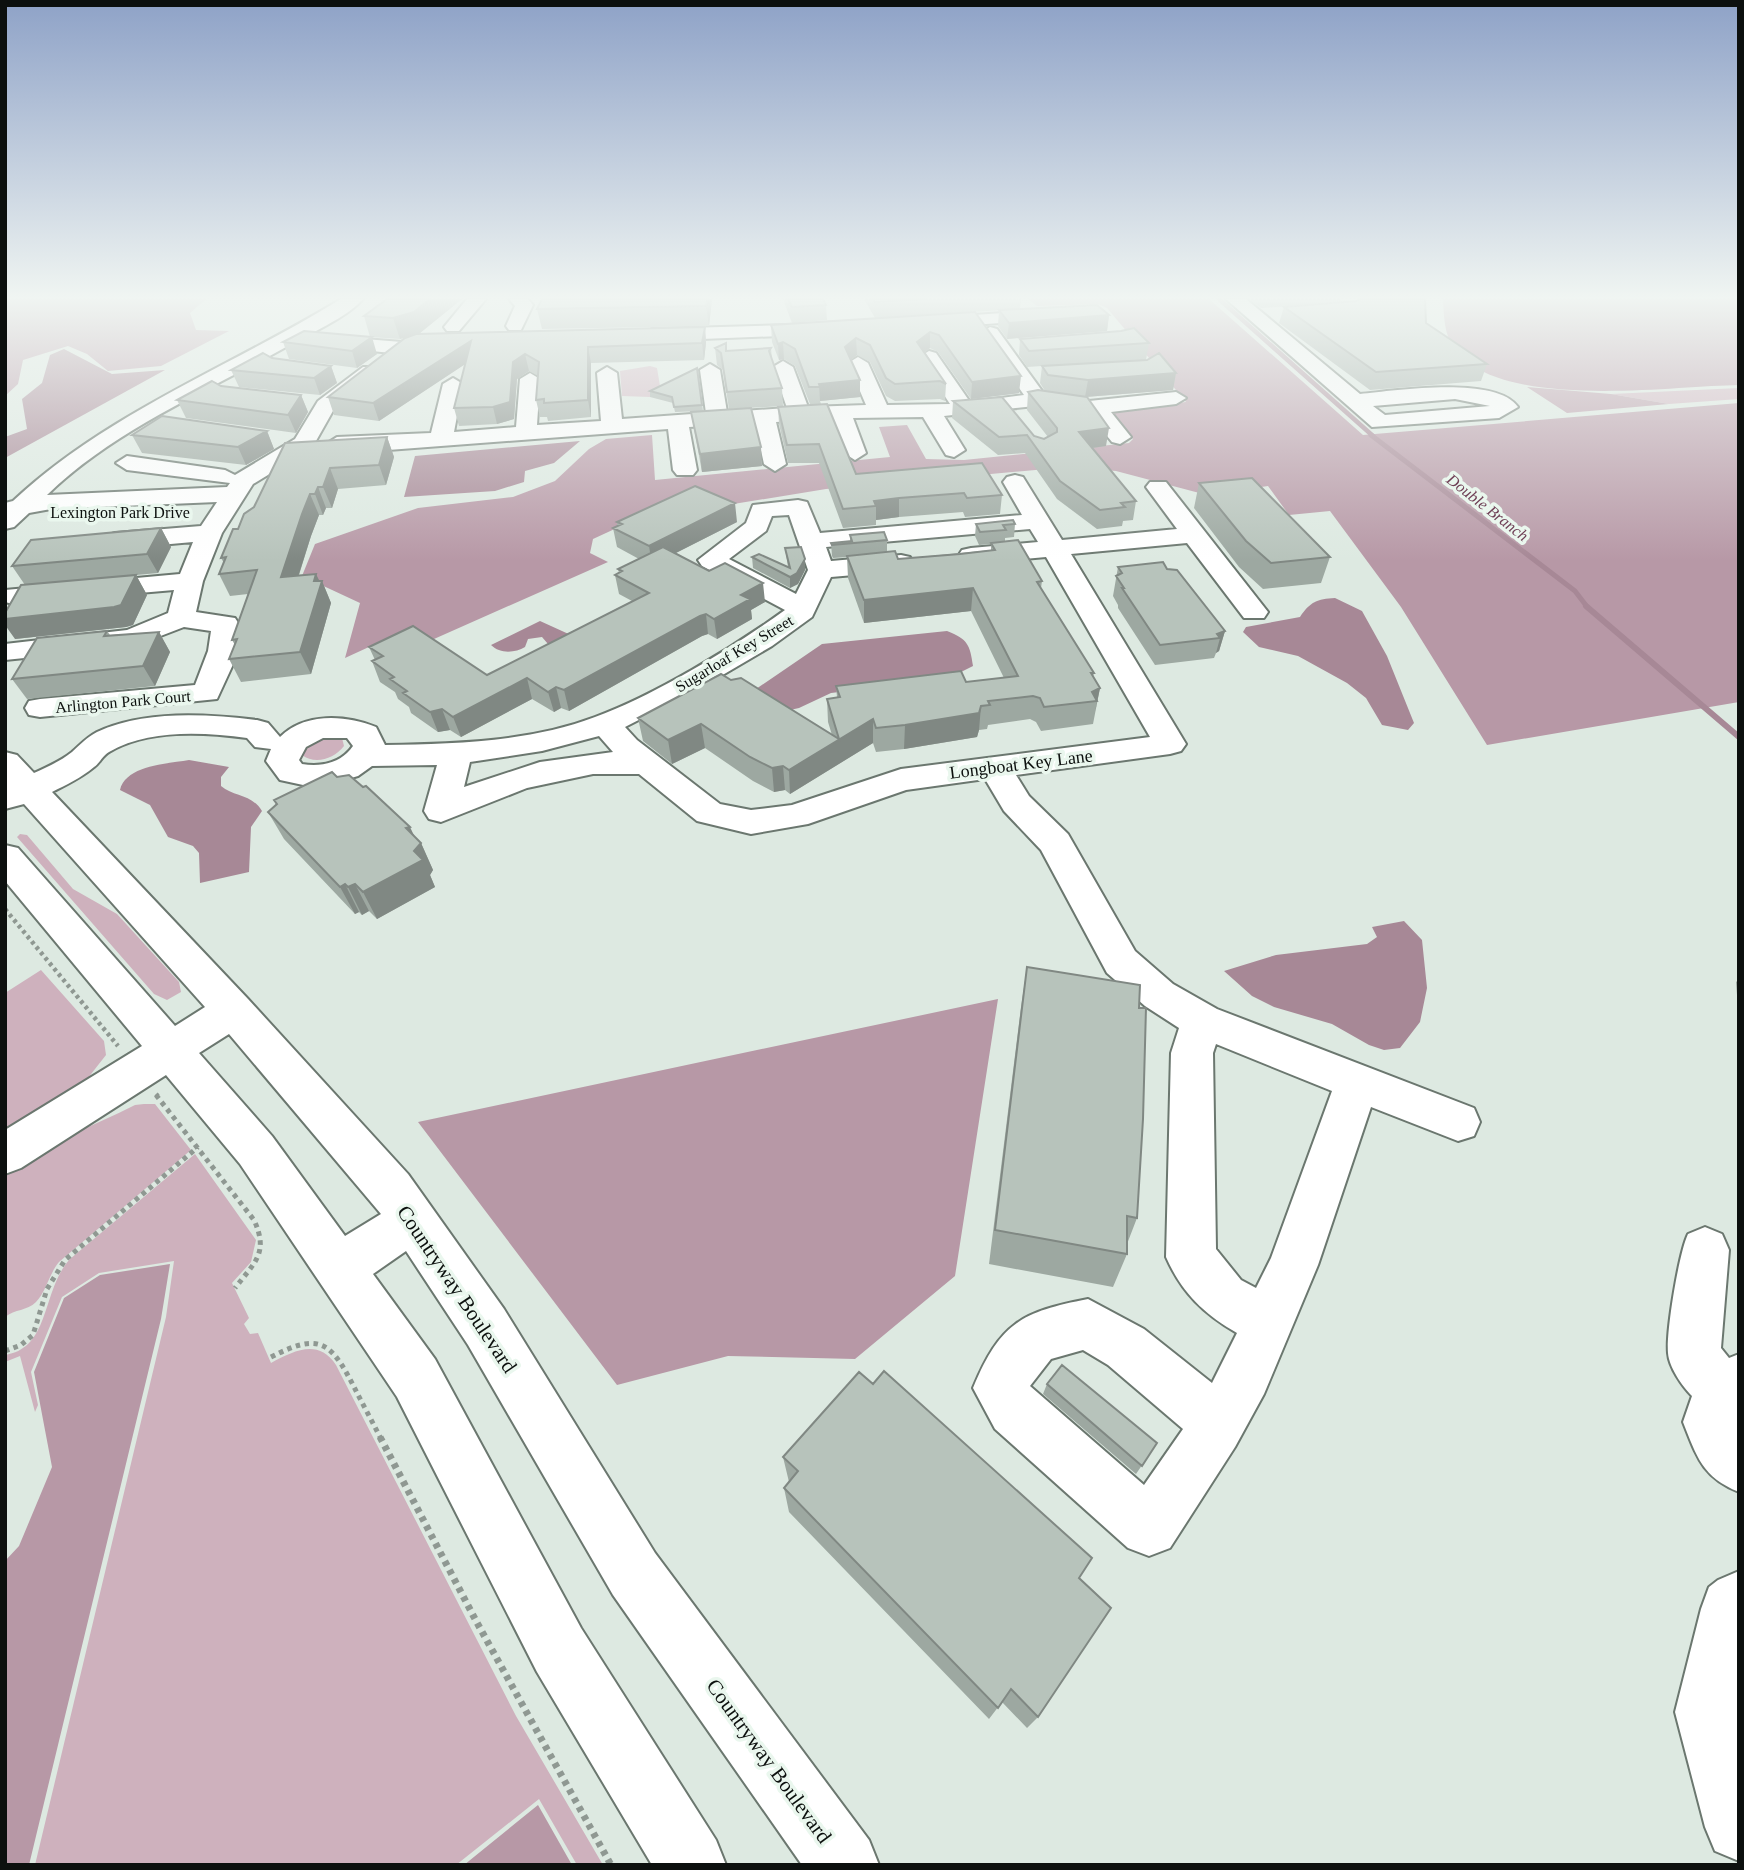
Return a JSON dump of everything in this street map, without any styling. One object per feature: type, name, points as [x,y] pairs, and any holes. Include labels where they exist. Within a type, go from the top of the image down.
[{"type":"street","points":[[61,446],[174,386]]},
{"type":"street","points":[[153,395],[23,482],[14,493],[15,503],[22,509],[95,446],[204,386]]},
{"type":"street","points":[[90,543],[227,504],[304,443],[324,405],[350,386]]},
{"type":"street","points":[[441,439],[453,386]]},
{"type":"street","points":[[526,433],[529,386]]},
{"type":"street","points":[[608,386],[612,427]]},
{"type":"street","points":[[713,386],[718,420]]},
{"type":"street","points":[[790,386],[800,415]]},
{"type":"street","points":[[868,386],[880,413]]},
{"type":"street","points":[[949,386],[964,409]]},
{"type":"street","points":[[1028,386],[1037,399],[1052,405],[1094,406],[1176,398]]},
{"type":"street","points":[[1338,386],[1355,401],[1380,422],[1499,412],[1508,407],[1493,397],[1471,393],[1355,401]]},
{"type":"street","points":[[265,438],[304,443],[375,444],[840,412],[880,413],[1009,406],[1037,399]]},
{"type":"street","points":[[297,402],[324,405]]},
{"type":"street","points":[[1009,406],[1025,427]]},
{"type":"street","points":[[1094,406],[1120,437]]},
{"type":"street","points":[[930,411],[954,450]]},
{"type":"street","points":[[840,412],[855,453]]},
{"type":"street","points":[[764,417],[775,464]]},
{"type":"street","points":[[678,422],[685,470]]},
{"type":"street","points":[[127,463],[227,504]]},
{"type":"street","name":"Longboat Key Lane","points":[[606,724],[626,747],[709,813],[751,822],[796,816],[901,780],[1170,744],[1014,482]]},
{"type":"street","points":[[1158,487],[1254,611]]},
{"type":"street","name":"Lexington Park Drive","points":[[22,509],[101,504],[155,513],[227,504]]},
{"type":"street","name":"Lexington Park Drive","points":[[181,618],[190,581],[227,504]]},
{"type":"street","points":[[802,611],[790,601],[711,560],[721,549],[757,526],[762,510],[797,507],[821,570],[937,559],[1212,558]]},
{"type":"street","points":[[811,541],[1038,521]]},
{"type":"street","points":[[1061,560],[1194,535]]},
{"type":"street","name":"Sugarloaf Key Street","points":[[278,742],[282,761],[292,773],[304,777],[333,774],[364,756],[456,754],[542,741],[606,724],[686,684],[762,640],[802,611],[821,570]]},
{"type":"street","points":[[13,596],[190,581]]},
{"type":"street","points":[[7,652],[132,638],[181,618]]},
{"type":"street","name":"Arlington Park Court","points":[[40,708],[206,692],[221,660],[227,636],[225,624],[181,618]]},
{"type":"street","points":[[13,783],[83,760],[169,743],[278,742],[320,729],[353,727],[368,737],[369,746],[364,756]]},
{"type":"street","points":[[456,754],[441,811],[477,793],[522,777],[580,765],[625,761],[646,764]]},
{"type":"street","points":[[1035,763],[1053,819],[1055,843]]},
{"type":"street","points":[[995,767],[1016,803],[1055,843],[1098,926],[1121,962],[1158,995],[1202,1021],[1458,1122]]},
{"type":"street","name":"Countryway Boulevard","points":[[13,783],[234,1010],[335,1123],[412,1220],[486,1327],[634,1574],[844,1865]]},
{"type":"street","points":[[5,857],[256,1150],[341,1267],[416,1378],[559,1650],[691,1865]]},
{"type":"street","points":[[5,1154],[44,1132],[234,1010]]},
{"type":"street","points":[[1202,1021],[1192,1053],[1194,1135],[1191,1256],[1223,1297],[1267,1322]]},
{"type":"street","points":[[1217,1422],[1126,1347],[1088,1324],[1041,1333],[1016,1356],[1000,1388],[1014,1410],[1149,1527],[1199,1453],[1258,1355],[1267,1322],[1293,1265],[1357,1083]]},
{"type":"street","points":[[341,1267],[412,1220]]},
{"type":"street","points":[[1705,1250],[1694,1354],[1705,1372],[1732,1386],[1717,1400],[1710,1422],[1723,1450],[1739,1464]]},
{"type":"street","points":[[1739,1601],[1731,1609],[1707,1712],[1739,1827]]},
{"type":"path","points":[[5,909],[116,1044]]},
{"type":"path","points":[[164,1104],[254,1220],[263,1240],[258,1258],[235,1288]]},
{"type":"path","points":[[5,1351],[16,1349],[33,1337],[39,1322],[37,1311],[52,1275],[65,1260],[198,1147]]},
{"type":"path","points":[[271,1357],[292,1346],[309,1344],[326,1344],[337,1354],[475,1619],[611,1865]]},
{"type":"shaded area","points":[[5,386],[16,386],[5,396]]},
{"type":"shaded area","points":[[38,386],[135,386],[5,458],[5,437],[27,429],[22,399]]},
{"type":"shaded area","points":[[621,386],[660,386],[661,392],[650,397],[622,396]]},
{"type":"shaded area","points":[[1173,386],[1308,386],[1363,435],[1739,403],[1739,702],[1487,745],[1401,607],[1330,511],[1289,515],[1268,486],[1207,495],[1116,471],[1069,467],[826,489],[715,507],[684,497],[593,539],[590,553],[608,562],[434,639],[382,641],[345,658],[360,603],[302,576],[315,544],[418,508],[513,497],[555,481],[589,449],[606,439],[652,435],[655,480],[890,457],[879,427],[907,425],[926,459],[964,460],[1129,443],[1133,439],[1107,410],[1186,402]]},
{"type":"shaded area","points":[[1538,386],[1712,386],[1589,391]]},
{"type":"shaded area","points":[[1527,387],[1611,394],[1669,404],[1567,413]]},
{"type":"shaded area","points":[[1739,388],[1739,399],[1669,404],[1611,394]]},
{"type":"shaded area","points":[[580,441],[554,463],[525,471],[524,482],[495,491],[404,497],[415,456]]},
{"type":"shaded area","points":[[1335,598],[1362,611],[1387,656],[1414,723],[1408,730],[1382,725],[1366,698],[1347,683],[1298,656],[1259,647],[1243,632],[1246,627],[1300,617],[1314,602]]},
{"type":"shaded area","points":[[540,621],[573,636],[548,644],[542,637],[528,639],[525,647],[512,651],[499,650],[491,645]]},
{"type":"shaded area","points":[[947,631],[967,644],[973,666],[947,679],[831,693],[790,710],[756,689],[822,644]]},
{"type":"shaded area","points":[[318,737],[342,738],[344,746],[330,757],[313,760],[302,755],[303,747]]},
{"type":"shaded area","points":[[189,760],[229,767],[221,777],[221,786],[253,801],[262,811],[251,827],[249,872],[200,883],[199,853],[193,846],[168,837],[150,805],[120,790],[130,775],[148,767]]},
{"type":"shaded area","points":[[20,834],[27,835],[73,889],[117,914],[179,982],[181,992],[167,1000],[154,994],[17,837]]},
{"type":"shaded area","points":[[1404,921],[1422,940],[1427,988],[1420,1022],[1400,1048],[1384,1050],[1369,1045],[1332,1024],[1274,1007],[1252,996],[1224,971],[1276,955],[1367,944],[1377,937],[1372,927]]},
{"type":"shaded area","points":[[41,970],[104,1041],[106,1055],[84,1083],[5,1131],[5,993]]},
{"type":"shaded area","points":[[998,999],[955,1276],[855,1359],[728,1356],[617,1385],[418,1122]]},
{"type":"shaded area","points":[[155,1104],[191,1150],[59,1262],[36,1302],[5,1317],[5,1167],[135,1105]]},
{"type":"shaded area","points":[[195,1154],[256,1240],[251,1262],[232,1283],[249,1318],[244,1324],[250,1334],[258,1333],[271,1363],[297,1351],[314,1349],[329,1357],[336,1365],[516,1716],[603,1865],[577,1865],[539,1799],[456,1865],[35,1865],[166,1317],[174,1261],[99,1273],[62,1297],[31,1372],[38,1405],[35,1412],[20,1356],[5,1362],[5,1355],[20,1350],[30,1342],[38,1330],[61,1272],[70,1259]]},
{"type":"shaded area","points":[[170,1264],[161,1319],[29,1865],[5,1865],[5,1561],[19,1546],[52,1467],[34,1372],[64,1298],[100,1275]]},
{"type":"shaded area","points":[[538,1805],[572,1865],[464,1865]]},
{"type":"building","points":[[202,386],[301,395],[288,415],[177,400]]},
{"type":"building","points":[[342,386],[399,386],[373,403],[328,397]]},
{"type":"building","points":[[460,386],[511,386],[510,402],[493,407],[454,408]]},
{"type":"building","points":[[537,386],[588,386],[588,400],[544,403],[544,399],[536,400]]},
{"type":"building","points":[[660,386],[699,386],[702,405],[674,407],[672,397],[650,391]]},
{"type":"building","points":[[726,386],[782,388],[727,392]]},
{"type":"building","points":[[1038,390],[1087,397],[1109,428],[1079,432],[1136,501],[1121,503],[1125,507],[1100,510],[1060,481],[1027,435],[999,437],[953,401],[1002,397],[1034,436],[1044,439],[1057,432],[1057,428],[1028,392]]},
{"type":"building","points":[[827,404],[856,474],[982,463],[1002,495],[967,498],[964,493],[899,498],[874,501],[876,506],[843,509],[819,444],[787,445],[778,407]]},
{"type":"building","points":[[751,408],[761,447],[700,454],[691,412]]},
{"type":"building","points":[[162,416],[267,431],[238,447],[132,435]]},
{"type":"building","points":[[387,437],[379,465],[330,468],[323,487],[318,487],[315,494],[310,494],[281,577],[316,574],[314,581],[322,581],[300,652],[229,659],[237,639],[232,640],[257,570],[219,574],[226,557],[221,558],[233,529],[238,529],[244,514],[254,507],[285,443]]},
{"type":"building","points":[[1252,478],[1330,557],[1271,563],[1246,541],[1199,483]]},
{"type":"building","points":[[695,486],[735,503],[649,546],[613,528],[622,524],[617,522]]},
{"type":"building","points":[[1013,520],[1015,524],[1003,525],[1006,530],[980,532],[976,524]]},
{"type":"building","points":[[161,528],[147,554],[12,566],[31,540]]},
{"type":"building","points":[[884,532],[887,540],[831,543],[852,541],[850,535]]},
{"type":"building","points":[[1018,540],[1042,581],[1037,582],[1094,673],[1091,673],[1100,688],[1092,692],[1097,701],[1044,707],[1040,698],[1033,696],[988,701],[990,705],[981,706],[979,713],[905,725],[876,728],[873,719],[789,770],[783,766],[772,768],[750,757],[701,724],[668,740],[638,718],[721,674],[731,680],[741,678],[839,739],[827,699],[840,697],[836,686],[961,671],[966,682],[1018,676],[973,588],[864,600],[847,556],[895,551],[898,559],[960,554],[995,550],[991,543]]},
{"type":"building","points":[[663,547],[709,571],[725,563],[763,583],[741,595],[750,599],[714,619],[706,614],[700,616],[564,690],[556,687],[548,692],[527,678],[453,717],[442,709],[430,712],[403,693],[407,691],[390,679],[394,677],[372,661],[383,656],[369,647],[413,626],[487,675],[649,593],[615,575],[622,571],[618,569]]},
{"type":"building","points":[[801,547],[805,559],[797,573],[790,577],[752,557],[759,554],[790,568],[785,548]]},
{"type":"building","points":[[1163,562],[1167,569],[1177,570],[1225,631],[1217,634],[1220,638],[1160,645],[1116,576],[1122,573],[1118,567]]},
{"type":"building","points":[[136,575],[121,605],[5,619],[5,613],[21,585]]},
{"type":"building","points":[[107,631],[104,636],[159,632],[143,666],[12,679],[37,638]]},
{"type":"building","points":[[332,772],[337,777],[349,775],[363,787],[366,786],[410,827],[406,828],[421,843],[414,851],[423,860],[363,892],[355,884],[340,887],[268,812],[277,804],[274,800]]},
{"type":"building","points":[[1027,967],[1140,985],[1139,1008],[1146,1008],[1143,1119],[1137,1218],[1127,1216],[1127,1254],[995,1230]]},
{"type":"building","points":[[1062,1365],[1157,1443],[1142,1466],[1047,1384]]},
{"type":"building","points":[[884,1371],[1092,1558],[1079,1578],[1111,1608],[1038,1717],[1011,1689],[998,1708],[784,1488],[798,1471],[783,1457],[859,1372],[873,1384]]},
{"type":"waterway","name":"Double Branch","points":[[1317,386],[1373,436]]},
{"type":"waterway","name":"Double Branch","points":[[1371,435],[1575,591],[1587,607]]},
{"type":"waterway","name":"Double Branch","points":[[1587,607],[1739,737]]}]
